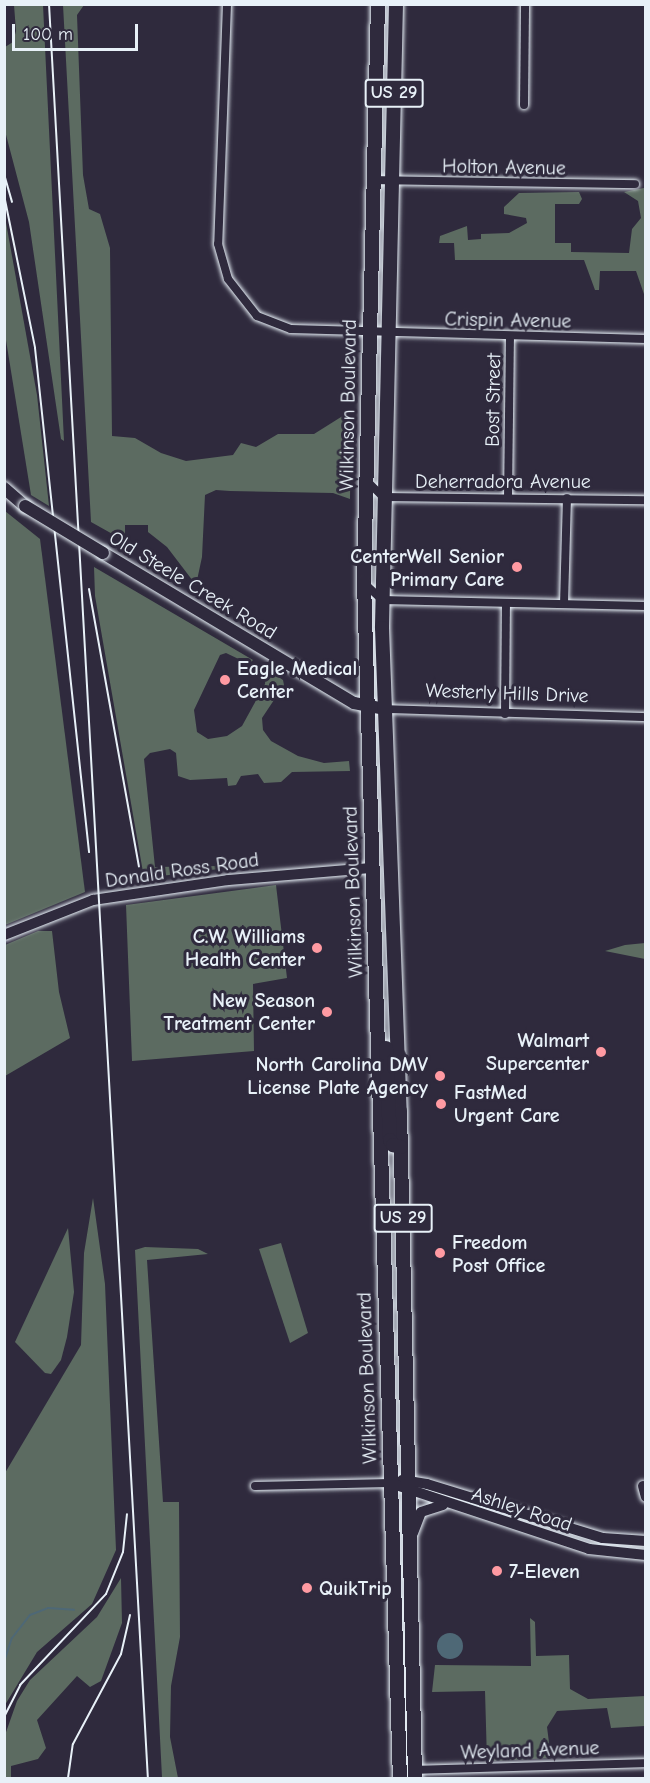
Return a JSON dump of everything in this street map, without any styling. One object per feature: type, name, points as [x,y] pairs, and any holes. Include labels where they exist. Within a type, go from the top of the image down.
[{"type":"main road","name":"Wilkinson Boulevard","points":[[378,4],[364,582],[390,1484],[398,1677],[408,1762],[407,1775]]},
{"type":"main road","name":"Wilkinson Boulevard","points":[[396,4],[382,600],[401,1147],[410,1538],[407,1775]]},
{"type":"main road","name":"Old Steele Creek Road","points":[[4,488],[25,506],[268,654],[367,708]]},
{"type":"main road","name":"Westerly Hills Drive","points":[[367,708],[385,709]]},
{"type":"main road","points":[[372,868],[381,875],[386,948],[394,957]]},
{"type":"main road","points":[[376,1025],[386,1046],[390,1140],[393,1145],[401,1147]]},
{"type":"street","name":"Crispin Avenue","points":[[227,4],[218,244],[228,279],[245,303],[273,325],[291,329],[510,338],[645,339]]},
{"type":"street","points":[[524,105],[525,4]]},
{"type":"street","name":"Holton Avenue","points":[[373,180],[635,184]]},
{"type":"street","name":"Bost Street","points":[[508,498],[510,338]]},
{"type":"street","points":[[367,481],[383,497]]},
{"type":"street","name":"Deherradora Avenue","points":[[383,497],[645,500]]},
{"type":"street","points":[[564,604],[567,498]]},
{"type":"street","points":[[364,582],[382,600],[645,606]]},
{"type":"street","points":[[505,714],[506,603]]},
{"type":"street","name":"Westerly Hills Drive","points":[[385,709],[645,717]]},
{"type":"street","name":"Donald Ross Road","points":[[4,935],[93,900],[228,880],[372,868]]},
{"type":"street","name":"Ashley Road","points":[[408,1485],[455,1506],[589,1549],[645,1555]]},
{"type":"street","name":"Ashley Road","points":[[255,1486],[408,1485],[595,1536],[642,1540]]},
{"type":"street","points":[[643,1486],[645,1497]]},
{"type":"street","points":[[410,1538],[417,1517],[425,1508],[437,1504],[455,1506]]},
{"type":"street","name":"Weyland Avenue","points":[[407,1775],[645,1763]]},
{"type":"green space","points":[[14,5],[43,5],[64,441],[61,439],[29,222],[5,131],[5,47],[13,42],[16,31]]},
{"type":"green space","points":[[63,5],[84,5],[77,15],[83,175],[89,209],[100,214],[110,248],[112,436],[135,438],[161,453],[186,461],[233,455],[241,443],[256,447],[278,434],[314,434],[349,412],[351,417],[350,499],[333,493],[216,490],[205,495],[202,557],[196,585],[167,547],[148,532],[148,525],[125,525],[125,541],[91,522]]},
{"type":"green space","points":[[644,188],[645,297],[636,271],[600,271],[599,290],[595,290],[584,260],[455,260],[454,243],[439,243],[440,236],[467,226],[468,240],[481,239],[481,234],[509,233],[527,223],[526,218],[504,214],[504,207],[519,193],[579,192],[582,199],[579,204],[555,204],[555,243],[571,243],[571,252],[629,253],[632,229],[641,218],[638,201],[624,192]]},
{"type":"green space","points":[[5,217],[37,395],[49,506],[31,495],[5,334]]},
{"type":"green space","points":[[5,511],[40,539],[85,892],[5,925]]},
{"type":"green space","points":[[94,567],[253,660],[249,664],[226,653],[220,655],[194,710],[197,732],[208,739],[227,736],[242,726],[265,684],[266,669],[283,680],[284,685],[262,718],[263,730],[271,741],[298,756],[324,763],[349,761],[350,771],[292,772],[281,782],[264,783],[258,774],[241,776],[236,785],[228,786],[227,778],[190,780],[178,776],[176,753],[170,749],[150,753],[144,759],[155,867],[218,866],[219,869],[144,878],[95,596]]},
{"type":"green space","points":[[276,885],[287,978],[253,984],[254,1051],[132,1061],[126,905]]},
{"type":"green space","points":[[38,931],[52,931],[59,992],[70,1038],[5,1076],[5,945]]},
{"type":"green space","points":[[645,943],[645,959],[605,951],[625,945]]},
{"type":"green space","points":[[93,1198],[105,1284],[116,1550],[92,1604],[37,1652],[5,1705],[5,1473],[81,1345],[84,1253]]},
{"type":"green space","points":[[68,1228],[74,1292],[61,1360],[51,1374],[45,1373],[15,1342]]},
{"type":"green space","points":[[281,1243],[308,1333],[290,1343],[259,1249]]},
{"type":"green space","points":[[145,1247],[198,1249],[208,1254],[147,1260],[163,1502],[179,1502],[180,1637],[171,1686],[170,1737],[178,1778],[162,1777],[135,1250]]},
{"type":"green space","points":[[121,1578],[122,1623],[101,1681],[90,1687],[77,1676],[37,1720],[46,1748],[38,1759],[11,1766],[11,1778],[5,1778],[5,1735],[17,1701],[30,1680],[97,1617]]},
{"type":"green space","points":[[530,1618],[535,1622],[536,1656],[569,1655],[570,1689],[588,1699],[645,1696],[645,1726],[611,1728],[607,1708],[557,1711],[547,1727],[551,1758],[487,1761],[485,1691],[432,1692],[435,1665],[531,1666]]},
{"type":"water","points":[[450,1633],[459,1637],[463,1646],[459,1655],[450,1659],[441,1655],[437,1646],[441,1637]]},
{"type":"waterway","points":[[4,1662],[12,1638],[30,1615],[48,1608],[74,1610]]},
{"type":"railway","points":[[49,4],[148,1778]]},
{"type":"railway","points":[[4,174],[12,202]]},
{"type":"railway","points":[[4,195],[35,348],[89,852]]},
{"type":"railway","points":[[89,589],[139,867]]},
{"type":"railway","points":[[4,1717],[20,1685],[106,1594],[123,1552],[127,1514]]},
{"type":"railway","points":[[68,1778],[73,1744],[121,1654],[130,1615]]},
{"type":"place","name":"CenterWell Senior Primary Care","points":[[517,567]]},
{"type":"place","name":"Eagle Medical Center","points":[[225,680]]},
{"type":"place","name":"C.W. Williams Health Center","points":[[317,948]]},
{"type":"place","name":"New Season Treatment Center","points":[[327,1012]]},
{"type":"place","name":"Walmart Supercenter","points":[[601,1052]]},
{"type":"place","name":"North Carolina DMV License Plate Agency","points":[[440,1076]]},
{"type":"place","name":"FastMed Urgent Care","points":[[441,1104]]},
{"type":"place","name":"Freedom Post Office","points":[[440,1253]]},
{"type":"place","name":"7-Eleven","points":[[497,1571]]},
{"type":"place","name":"QuikTrip","points":[[307,1588]]}]
